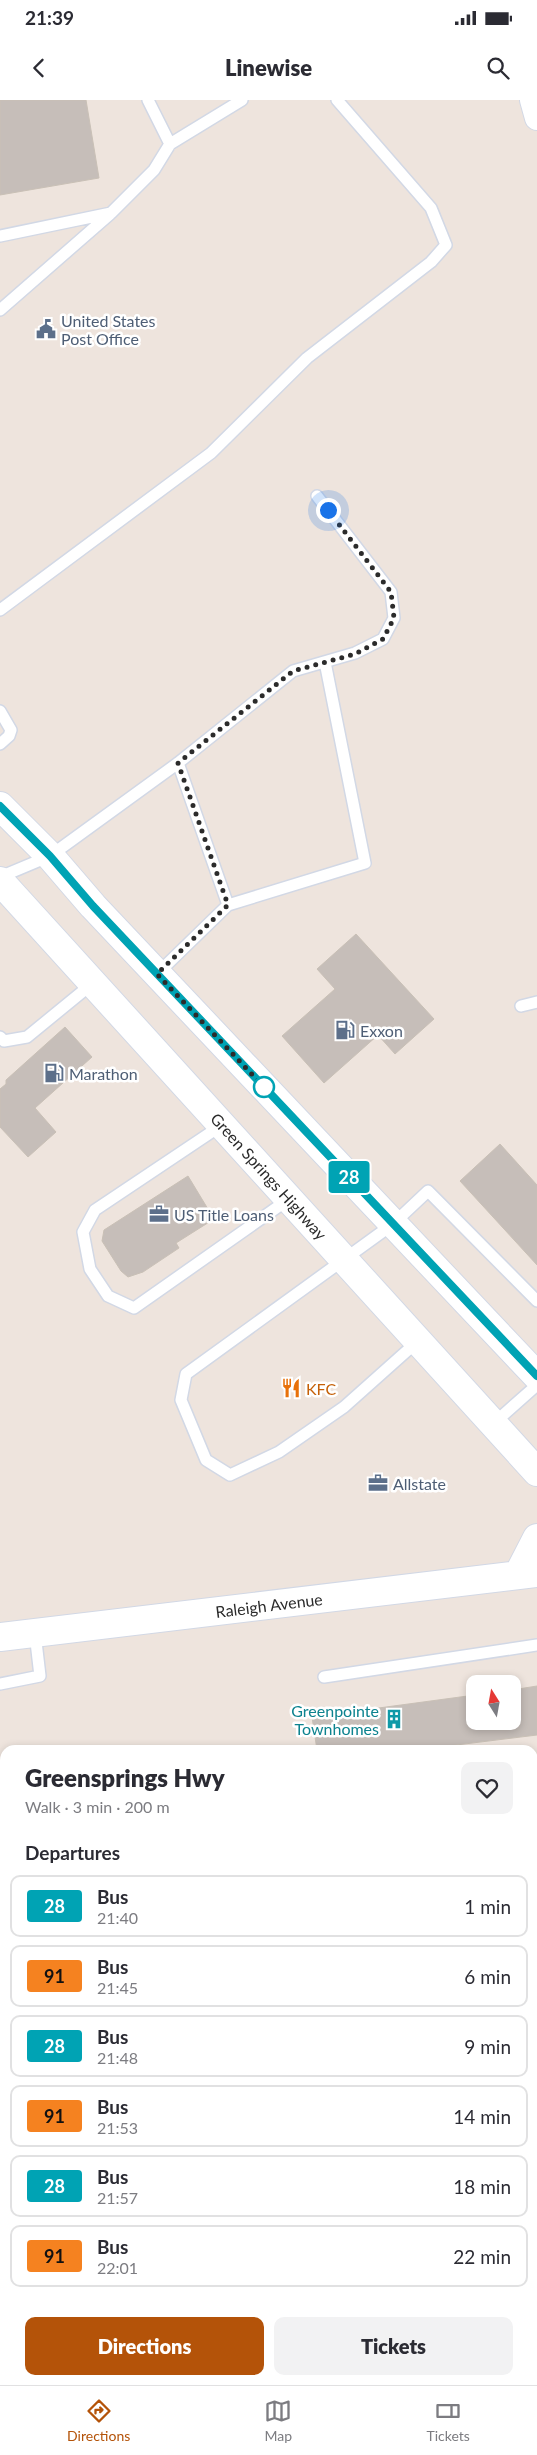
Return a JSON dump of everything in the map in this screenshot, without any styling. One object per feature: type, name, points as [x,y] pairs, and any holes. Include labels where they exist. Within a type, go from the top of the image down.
[{"type":"main road","points":[[0,806],[50,856],[93,906],[537,1376]]},
{"type":"main road","name":"Green Springs Highway","points":[[0,879],[537,1472]]},
{"type":"main road","points":[[528,1574],[537,1538]]},
{"type":"main road","name":"Raleigh Avenue","points":[[0,1637],[528,1574]]},
{"type":"lane","points":[[148,100],[170,144]]},
{"type":"lane","points":[[0,310],[111,213],[154,170],[170,144],[242,100]]},
{"type":"lane","points":[[0,610],[211,453],[307,358],[431,262],[446,245],[431,208],[336,100]]},
{"type":"lane","points":[[0,236],[111,213]]},
{"type":"lane","points":[[0,879],[50,856],[178,763],[293,671],[355,654],[383,639],[394,618],[391,592],[317,496]]},
{"type":"lane","points":[[157,974],[228,905],[365,863],[325,662]]},
{"type":"lane","points":[[0,711],[11,730],[9,736],[0,744]]},
{"type":"lane","points":[[178,763],[228,905]]},
{"type":"lane","points":[[0,1037],[4,1041],[27,1037],[93,983]]},
{"type":"lane","points":[[521,1006],[537,1002]]},
{"type":"lane","points":[[222,1125],[95,1210],[83,1232],[90,1269],[108,1296],[134,1308],[289,1199]]},
{"type":"lane","points":[[418,1341],[344,1407],[279,1452],[230,1475],[206,1460],[181,1400],[186,1374],[285,1304],[343,1258],[393,1224],[428,1191],[537,1302]]},
{"type":"lane","points":[[493,1424],[537,1385]]},
{"type":"lane","points":[[0,1684],[40,1676],[35,1633]]},
{"type":"lane","points":[[324,1677],[537,1645]]},
{"type":"building","points":[[0,100],[86,100],[99,178],[0,195]]},
{"type":"building","points":[[356,934],[434,1019],[395,1054],[378,1035],[324,1083],[282,1036],[335,989],[317,969]]},
{"type":"building","points":[[65,1027],[92,1057],[35,1108],[56,1132],[28,1157],[0,1127],[0,1089],[6,1084],[6,1080]]},
{"type":"building","points":[[500,1144],[537,1185],[537,1265],[460,1181]]},
{"type":"building","points":[[188,1176],[214,1219],[176,1243],[179,1248],[143,1272],[128,1277],[121,1271],[102,1241],[104,1230]]},
{"type":"building","name":"Greenpointe Townhomes","points":[[537,1686],[537,1735],[456,1745],[316,1745],[312,1717],[466,1696],[466,1730],[521,1730],[521,1689]]},
{"type":"bus line","name":"28","points":[[0,806],[50,856],[93,906],[537,1376]]},
{"type":"place","name":"United States Post Office","points":[[46,329]]},
{"type":"place","name":"Exxon","points":[[345,1030]]},
{"type":"place","name":"Marathon","points":[[54,1073]]},
{"type":"place","name":"US Title Loans","points":[[159,1214]]},
{"type":"place","name":"KFC","points":[[291,1388]]},
{"type":"place","name":"Allstate","points":[[378,1483]]},
{"type":"place","name":"Greenpointe Townhomes","points":[[394,1719]]},
{"type":"route","points":[[264,1087],[157,974],[228,905],[178,763],[293,671],[355,654],[383,639],[394,618],[391,592],[328,510]]}]
